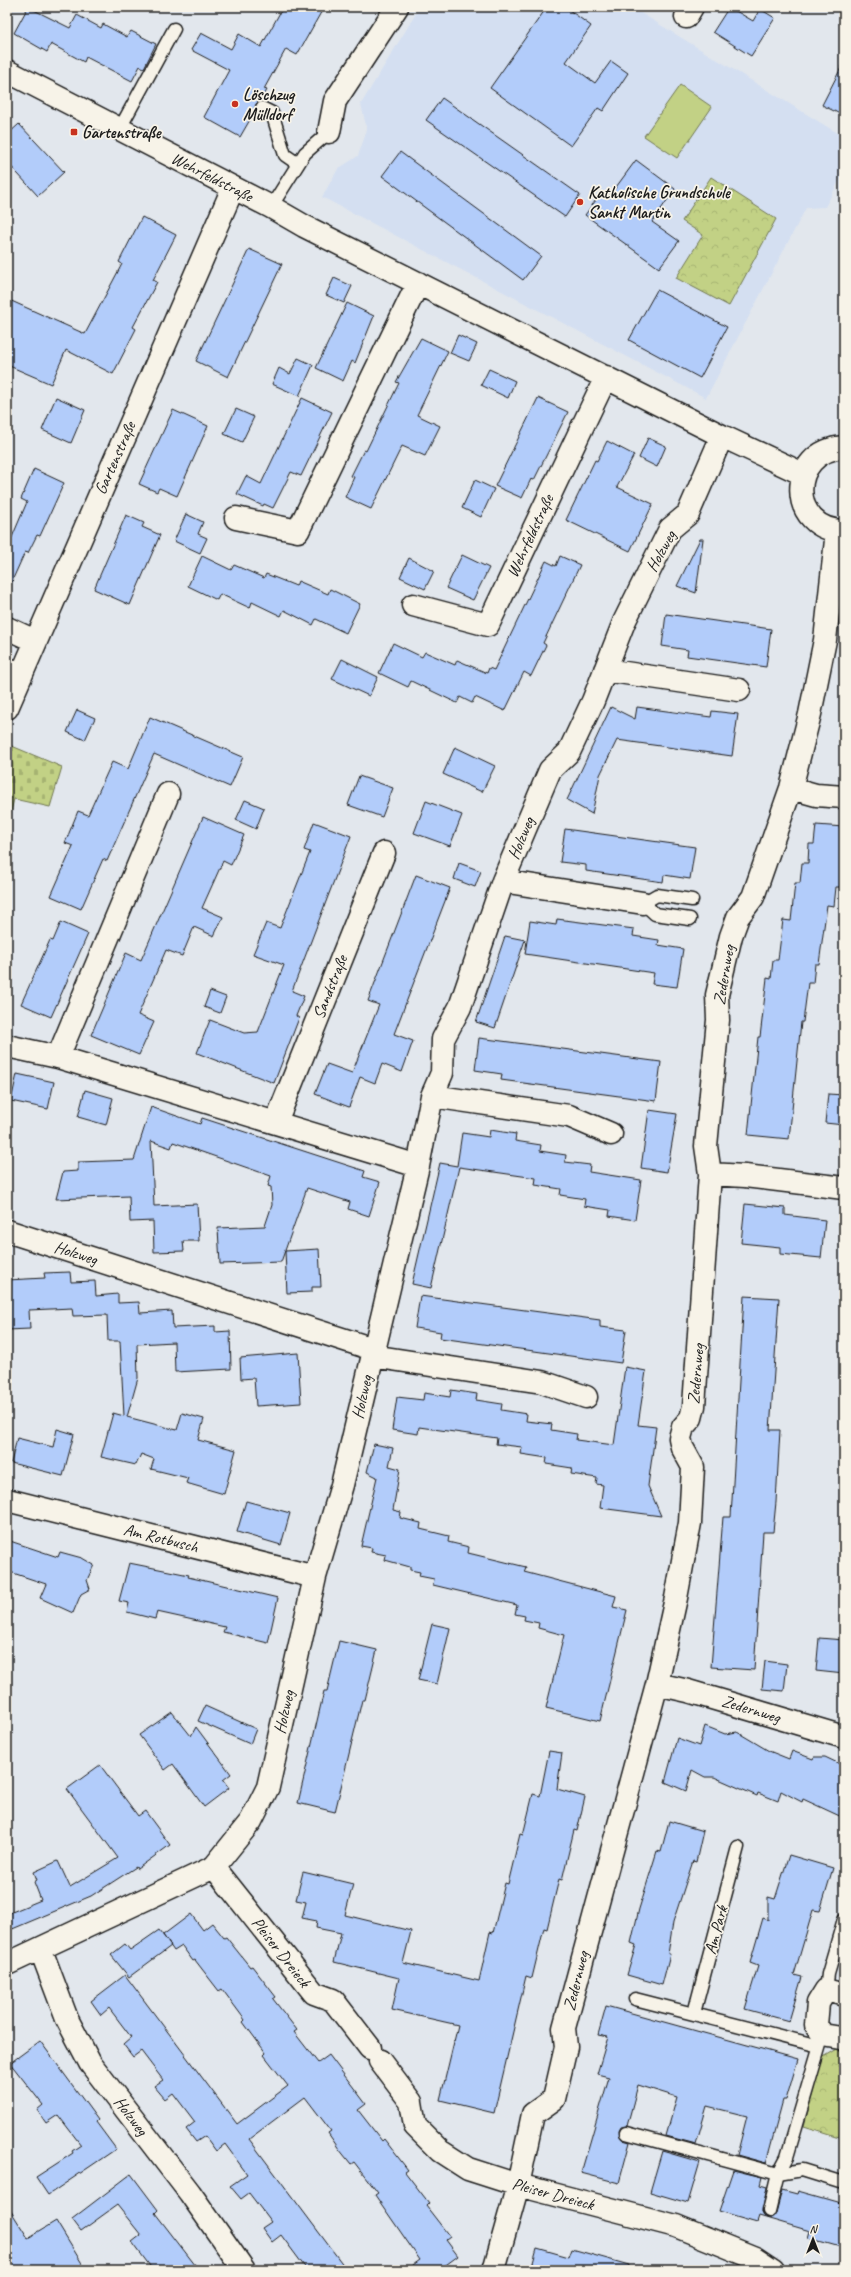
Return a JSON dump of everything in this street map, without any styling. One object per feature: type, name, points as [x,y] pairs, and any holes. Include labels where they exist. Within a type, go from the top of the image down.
[{"type":"street","points":[[329,132],[336,101],[397,7]]},
{"type":"street","name":"Wehrfeldstraße","points":[[7,70],[119,130],[271,207],[304,226],[722,436],[803,474]]},
{"type":"street","name":"Gartenstraße","points":[[7,708],[15,666],[35,641],[234,188]]},
{"type":"street","points":[[236,518],[298,532],[418,283]]},
{"type":"street","name":"Wehrfeldstraße","points":[[413,605],[488,625],[606,377]]},
{"type":"street","name":"Holzweg","points":[[7,1964],[41,1950],[214,1867],[251,1821],[268,1787],[315,1577],[342,1485],[372,1353],[418,1166],[432,1096],[442,1073],[443,1039],[460,1007],[503,881],[550,770],[569,752],[593,701],[624,622],[670,529],[688,514],[722,436]]},
{"type":"street","points":[[841,532],[820,525],[809,515],[802,502],[800,488],[803,474],[812,460],[822,452],[844,447]]},
{"type":"street","name":"Zedernweg","points":[[494,2270],[518,2185],[533,2114],[554,2099],[566,2047],[564,2028],[576,1978],[657,1684],[676,1598],[690,1523],[693,1467],[682,1447],[680,1438],[683,1427],[691,1418],[694,1406],[710,1174],[706,1146],[718,1020],[717,995],[731,936],[738,917],[753,897],[791,788],[810,714],[824,640],[841,532]]},
{"type":"street","points":[[7,628],[35,641]]},
{"type":"street","points":[[605,670],[739,690]]},
{"type":"street","points":[[791,788],[816,795],[844,797]]},
{"type":"street","points":[[58,1057],[168,794]]},
{"type":"street","name":"Sandstraße","points":[[276,1122],[384,853]]},
{"type":"street","name":"Holzweg","points":[[503,881],[642,903]]},
{"type":"street","points":[[7,1046],[58,1057],[418,1166]]},
{"type":"street","points":[[432,1096],[569,1116],[611,1134]]},
{"type":"street","points":[[710,1174],[745,1176],[844,1188]]},
{"type":"street","name":"Holzweg","points":[[7,1231],[372,1353],[542,1382],[586,1397]]},
{"type":"street","name":"Am Rotbusch","points":[[7,1500],[315,1577]]},
{"type":"street","name":"Zedernweg","points":[[657,1684],[688,1690],[844,1737]]},
{"type":"street","name":"Pleiser Dreieck","points":[[214,1867],[314,1993],[333,2000],[411,2102],[414,2126],[440,2151],[468,2169],[518,2185],[676,2226],[755,2258],[773,2270]]},
{"type":"street","name":"Holzweg","points":[[41,1950],[67,2019],[90,2064],[190,2193],[244,2270]]},
{"type":"street","points":[[835,1992],[818,2003],[816,2025],[821,2041],[841,2038],[844,2036]]},
{"type":"lane","points":[[119,130],[174,29]]},
{"type":"lane","points":[[262,108],[272,113],[285,155],[298,164]]},
{"type":"lane","points":[[271,207],[305,153],[329,132]]},
{"type":"lane","points":[[690,919],[655,914],[642,903],[657,895],[692,900]]},
{"type":"lane","name":"Am Park","points":[[694,2013],[738,1848]]},
{"type":"lane","points":[[835,1992],[828,1974],[844,1919]]},
{"type":"lane","points":[[635,1999],[821,2041],[787,2157],[778,2174],[769,2211]]},
{"type":"lane","points":[[626,2133],[778,2174],[802,2170],[844,2183]]},
{"type":"shaded area","name":"Katholische Grundschule Sankt Martin","points":[[420,7],[631,7],[844,137],[844,172],[825,207],[806,208],[706,398],[322,197],[338,169],[358,156],[367,130],[361,104]]},
{"type":"green space","points":[[680,85],[712,107],[677,158],[644,136]]},
{"type":"green space","points":[[711,177],[776,219],[729,306],[676,278],[703,235],[682,221]]},
{"type":"green space","points":[[7,744],[62,767],[50,807],[14,799],[7,827]]},
{"type":"green space","points":[[844,2045],[844,2122],[839,2137],[804,2126],[822,2058]]},
{"type":"building","points":[[28,7],[70,28],[77,15],[101,28],[103,24],[127,37],[131,31],[156,44],[144,68],[140,66],[132,81],[86,57],[84,62],[51,44],[47,52],[14,33]]},
{"type":"building","points":[[283,7],[324,7],[297,55],[286,49],[264,89],[267,90],[261,101],[256,104],[255,111],[240,137],[204,117],[229,70],[191,50],[201,33],[231,49],[239,34],[261,47]]},
{"type":"building","points":[[547,7],[565,7],[591,26],[566,62],[595,83],[611,61],[628,73],[603,111],[598,108],[571,146],[490,88]]},
{"type":"building","points":[[729,7],[753,21],[760,9],[775,18],[751,56],[713,32]]},
{"type":"building","points":[[844,62],[844,116],[822,105]]},
{"type":"building","points":[[442,98],[580,195],[565,217],[426,120]]},
{"type":"building","points":[[19,124],[64,172],[38,196],[7,162],[7,135]]},
{"type":"building","points":[[400,152],[541,256],[523,280],[382,176]]},
{"type":"building","points":[[636,160],[675,189],[652,222],[679,241],[659,268],[585,215],[601,193],[608,198]]},
{"type":"building","points":[[142,217],[176,235],[153,280],[157,282],[133,327],[136,329],[113,374],[66,350],[51,384],[7,365],[7,299],[85,334],[122,264],[119,262]]},
{"type":"building","points":[[249,249],[282,264],[228,377],[196,361]]},
{"type":"building","points":[[334,278],[352,286],[344,303],[326,295]]},
{"type":"building","points":[[657,290],[727,327],[700,378],[629,340]]},
{"type":"building","points":[[347,303],[374,316],[355,363],[352,361],[343,381],[316,368]]},
{"type":"building","points":[[458,335],[477,344],[469,361],[450,353]]},
{"type":"building","points":[[421,338],[448,351],[417,415],[440,426],[425,456],[402,446],[371,509],[345,497],[354,477],[351,476],[364,450],[366,451],[399,383],[396,382]]},
{"type":"building","points":[[298,358],[313,365],[299,396],[272,384],[279,368],[290,374]]},
{"type":"building","points":[[489,369],[515,381],[508,398],[481,385]]},
{"type":"building","points":[[56,397],[85,410],[71,443],[42,430]]},
{"type":"building","points":[[302,398],[332,412],[301,476],[291,472],[273,508],[264,504],[263,506],[237,494],[246,476],[261,484]]},
{"type":"building","points":[[538,398],[568,412],[534,480],[531,479],[522,498],[495,486]]},
{"type":"building","points":[[236,409],[254,417],[242,442],[224,434]]},
{"type":"building","points":[[173,410],[208,426],[177,496],[159,488],[157,492],[139,484]]},
{"type":"building","points":[[648,438],[666,446],[657,467],[639,458]]},
{"type":"building","points":[[607,441],[634,455],[617,487],[653,504],[630,551],[566,520],[595,460],[597,461]]},
{"type":"building","points":[[34,469],[64,483],[40,536],[37,535],[28,553],[25,552],[7,592],[7,549],[27,502],[21,499]]},
{"type":"building","points":[[475,480],[494,489],[481,517],[462,508]]},
{"type":"building","points":[[186,514],[203,522],[198,534],[207,538],[200,553],[174,541]]},
{"type":"building","points":[[126,515],[144,523],[142,527],[160,535],[130,605],[94,589]]},
{"type":"building","points":[[700,539],[703,539],[696,593],[677,586]]},
{"type":"building","points":[[462,555],[489,568],[473,600],[446,588]]},
{"type":"building","points":[[202,556],[231,570],[234,565],[264,578],[266,574],[296,586],[298,581],[328,594],[330,589],[360,604],[346,633],[316,619],[313,625],[284,610],[281,616],[252,602],[250,608],[220,594],[217,600],[188,586]]},
{"type":"building","points":[[560,556],[580,565],[543,643],[546,645],[531,676],[524,672],[505,711],[475,697],[472,703],[460,697],[457,703],[411,681],[408,687],[379,673],[393,643],[422,657],[425,652],[455,665],[457,660],[487,673],[489,668],[494,670],[546,561],[556,566]]},
{"type":"building","points":[[409,558],[434,571],[425,589],[400,577]]},
{"type":"building","points":[[666,614],[771,629],[766,667],[687,656],[688,650],[662,646]]},
{"type":"building","points":[[342,659],[378,677],[369,696],[332,679]]},
{"type":"building","points":[[611,707],[635,719],[637,707],[711,717],[712,711],[738,714],[732,756],[617,740],[600,775],[592,814],[567,800]]},
{"type":"building","points":[[77,710],[95,718],[85,740],[67,732]]},
{"type":"building","points":[[150,717],[243,757],[230,787],[154,754],[107,861],[103,859],[81,909],[51,896],[73,846],[65,843],[78,811],[88,815],[112,762],[128,769]]},
{"type":"building","points":[[455,747],[495,766],[482,792],[443,774]]},
{"type":"building","points":[[359,776],[393,788],[382,817],[348,805]]},
{"type":"building","points":[[245,800],[264,808],[256,829],[236,820]]},
{"type":"building","points":[[426,801],[462,815],[450,846],[414,833]]},
{"type":"building","points":[[203,817],[244,835],[231,865],[223,861],[202,908],[223,917],[214,936],[194,927],[182,956],[166,950],[138,1015],[154,1022],[139,1055],[91,1035],[126,953],[141,960]]},
{"type":"building","points":[[314,822],[351,836],[292,991],[304,996],[296,1016],[299,1018],[274,1083],[197,1053],[210,1020],[244,1033],[258,1032],[284,965],[253,954],[266,923],[280,928],[310,852],[304,850]]},
{"type":"building","points":[[816,825],[844,827],[844,861],[841,887],[836,887],[834,906],[827,905],[819,964],[815,964],[813,983],[808,983],[803,1022],[801,1022],[789,1139],[748,1135],[758,1037],[760,1037],[767,978],[771,979],[773,960],[778,960],[783,920],[791,921],[795,883],[800,883],[802,863],[808,863],[809,844],[814,844]]},
{"type":"building","points":[[565,829],[695,847],[690,879],[664,875],[663,882],[586,871],[586,865],[560,862]]},
{"type":"building","points":[[459,863],[481,871],[475,887],[454,879]]},
{"type":"building","points":[[416,875],[450,888],[394,1034],[413,1041],[402,1072],[382,1064],[375,1083],[360,1077],[349,1107],[315,1094],[327,1064],[352,1073],[379,1005],[368,1001]]},
{"type":"building","points":[[557,919],[634,929],[633,936],[659,940],[658,945],[683,949],[677,987],[652,984],[654,973],[525,954],[530,921],[556,925]]},
{"type":"building","points":[[61,922],[88,934],[51,1017],[21,1004],[50,940],[53,941]]},
{"type":"building","points":[[505,936],[525,940],[495,1028],[476,1022]]},
{"type":"building","points":[[210,991],[226,997],[220,1013],[204,1007]]},
{"type":"building","points":[[479,1038],[661,1062],[656,1101],[501,1080],[502,1074],[475,1070]]},
{"type":"building","points":[[17,1074],[54,1082],[48,1109],[11,1101]]},
{"type":"building","points":[[85,1090],[113,1098],[106,1125],[78,1117]]},
{"type":"building","points":[[828,1094],[844,1095],[844,1125],[825,1123]]},
{"type":"building","points":[[151,1107],[200,1124],[202,1118],[365,1171],[363,1177],[380,1182],[369,1216],[348,1209],[350,1202],[307,1188],[281,1262],[220,1264],[218,1228],[265,1226],[272,1205],[271,1187],[268,1186],[271,1176],[173,1142],[171,1148],[151,1141],[154,1206],[197,1204],[199,1241],[183,1241],[184,1251],[154,1252],[153,1221],[130,1222],[129,1196],[56,1199],[63,1172],[78,1171],[78,1162],[134,1160]]},
{"type":"building","points":[[649,1110],[677,1114],[667,1172],[641,1168]]},
{"type":"building","points":[[490,1130],[516,1134],[515,1141],[541,1145],[540,1151],[566,1155],[565,1162],[590,1165],[589,1172],[641,1180],[635,1220],[609,1216],[610,1210],[584,1206],[585,1199],[560,1195],[561,1189],[535,1185],[536,1178],[459,1167],[431,1288],[412,1284],[440,1163],[457,1166],[462,1133],[489,1137]]},
{"type":"building","points":[[745,1204],[785,1208],[785,1215],[825,1220],[821,1258],[780,1254],[780,1247],[741,1243]]},
{"type":"building","points":[[319,1249],[321,1287],[312,1287],[312,1292],[287,1293],[285,1251]]},
{"type":"building","points":[[70,1272],[71,1282],[95,1281],[96,1296],[118,1294],[118,1303],[139,1302],[140,1313],[172,1311],[173,1328],[215,1326],[215,1332],[230,1331],[231,1369],[175,1372],[174,1342],[137,1344],[138,1378],[127,1417],[177,1430],[182,1413],[204,1419],[198,1440],[236,1450],[224,1494],[186,1483],[188,1478],[151,1469],[154,1459],[141,1454],[136,1465],[101,1457],[113,1413],[124,1416],[120,1341],[108,1341],[107,1315],[73,1316],[72,1308],[29,1310],[30,1329],[7,1330],[7,1280],[45,1278],[44,1273]]},
{"type":"building","points":[[420,1296],[600,1320],[600,1327],[626,1330],[621,1363],[440,1338],[441,1332],[415,1328]]},
{"type":"building","points":[[744,1296],[779,1298],[770,1430],[780,1430],[776,1502],[773,1532],[763,1532],[754,1670],[711,1667],[723,1517],[731,1517]]},
{"type":"building","points":[[298,1353],[301,1403],[256,1406],[254,1378],[241,1379],[240,1358]]},
{"type":"building","points":[[625,1367],[646,1371],[638,1425],[656,1427],[648,1486],[661,1516],[600,1508],[603,1485],[596,1484],[597,1478],[571,1474],[572,1468],[546,1464],[547,1458],[521,1454],[522,1447],[496,1444],[497,1438],[419,1427],[418,1434],[392,1430],[397,1397],[423,1400],[424,1393],[450,1397],[451,1390],[477,1394],[476,1400],[502,1404],[501,1410],[527,1414],[526,1421],[552,1424],[551,1430],[577,1434],[576,1440],[614,1445]]},
{"type":"building","points":[[57,1429],[74,1434],[63,1476],[11,1463],[17,1438],[53,1447]]},
{"type":"building","points":[[374,1444],[393,1448],[389,1466],[400,1469],[393,1510],[401,1512],[400,1518],[421,1523],[420,1529],[449,1536],[448,1542],[469,1547],[468,1553],[526,1567],[524,1572],[616,1596],[613,1607],[627,1610],[600,1721],[546,1708],[564,1635],[538,1628],[539,1623],[524,1620],[525,1616],[515,1614],[517,1605],[433,1585],[434,1579],[419,1576],[420,1572],[410,1570],[410,1567],[385,1560],[386,1555],[371,1552],[372,1548],[361,1546],[377,1477],[367,1472]]},
{"type":"building","points":[[246,1501],[290,1513],[281,1545],[237,1532]]},
{"type":"building","points":[[7,1540],[58,1557],[60,1552],[82,1558],[94,1565],[87,1580],[90,1589],[81,1594],[73,1613],[40,1598],[46,1584],[7,1571]]},
{"type":"building","points":[[129,1563],[189,1575],[188,1577],[278,1598],[268,1643],[223,1632],[225,1627],[157,1612],[155,1619],[127,1612],[129,1603],[119,1601]]},
{"type":"building","points":[[432,1624],[450,1628],[437,1684],[418,1680]]},
{"type":"building","points":[[819,1638],[844,1640],[844,1674],[816,1671]]},
{"type":"building","points":[[339,1641],[377,1650],[365,1700],[362,1700],[335,1812],[298,1803],[324,1691],[327,1691]]},
{"type":"building","points":[[765,1661],[787,1664],[784,1691],[762,1689]]},
{"type":"building","points":[[205,1706],[256,1729],[250,1744],[198,1721]]},
{"type":"building","points":[[172,1712],[191,1736],[196,1727],[231,1774],[223,1780],[229,1788],[204,1807],[173,1764],[165,1770],[139,1735]]},
{"type":"building","points":[[705,1726],[725,1734],[737,1732],[769,1751],[789,1759],[792,1751],[813,1759],[814,1757],[825,1757],[844,1766],[844,1818],[803,1799],[802,1802],[781,1791],[778,1801],[758,1793],[757,1796],[714,1777],[705,1777],[692,1770],[686,1791],[665,1782],[677,1738],[699,1746]]},
{"type":"building","points":[[549,1751],[562,1753],[557,1789],[585,1797],[577,1831],[574,1830],[562,1880],[559,1879],[547,1929],[544,1928],[532,1978],[526,1976],[494,2113],[440,2100],[458,2025],[392,2010],[399,1978],[334,1962],[341,1933],[316,1928],[317,1921],[302,1918],[306,1902],[296,1900],[303,1872],[353,1884],[345,1915],[411,1931],[403,1963],[479,1981],[490,1932],[493,1933],[505,1883],[508,1884],[520,1834],[523,1835],[533,1794],[540,1796]]},
{"type":"building","points":[[100,1765],[138,1816],[145,1811],[170,1845],[137,1869],[136,1867],[91,1896],[10,1930],[7,1914],[41,1900],[34,1882],[37,1880],[34,1872],[58,1861],[70,1887],[118,1858],[67,1789]]},
{"type":"building","points":[[669,1821],[703,1831],[696,1862],[693,1861],[673,1922],[668,1954],[670,1954],[662,1985],[627,1975],[636,1945],[631,1943],[639,1909],[657,1851],[661,1852]]},
{"type":"building","points":[[789,1855],[833,1868],[820,1911],[813,1910],[794,1975],[802,1977],[789,2021],[745,2009],[758,1966],[750,1963],[763,1918],[768,1920],[768,1897],[775,1899]]},
{"type":"building","points":[[191,1914],[203,1930],[212,1923],[224,1938],[226,1937],[250,1967],[252,1966],[276,1997],[273,1999],[297,2030],[294,2032],[318,2063],[329,2055],[366,2104],[358,2110],[382,2141],[384,2139],[408,2170],[405,2172],[429,2203],[426,2206],[450,2237],[446,2240],[458,2256],[439,2270],[406,2270],[420,2260],[375,2195],[378,2193],[354,2162],[351,2164],[339,2149],[328,2133],[331,2131],[305,2097],[249,2139],[347,2270],[307,2270],[281,2235],[272,2242],[262,2228],[271,2222],[249,2193],[241,2199],[230,2186],[247,2174],[225,2144],[216,2151],[205,2136],[196,2142],[186,2129],[195,2122],[173,2093],[165,2099],[154,2086],[163,2080],[141,2051],[133,2057],[123,2044],[131,2037],[109,2008],[101,2015],[91,2001],[125,1975],[237,2124],[288,2086],[264,2055],[266,2053],[243,2022],[245,2020],[222,1989],[219,1991],[182,1946],[174,1951],[163,1935]]},
{"type":"building","points":[[159,1930],[171,1946],[129,1977],[111,1955],[125,1944],[130,1950]]},
{"type":"building","points":[[606,2006],[798,2059],[786,2100],[783,2100],[766,2163],[737,2155],[747,2116],[707,2106],[696,2144],[666,2136],[677,2097],[638,2085],[627,2126],[621,2127],[619,2131],[623,2140],[630,2142],[619,2183],[581,2173],[609,2077],[597,2074],[608,2037],[598,2035]]},
{"type":"building","points":[[40,2041],[98,2120],[96,2122],[116,2149],[48,2195],[36,2177],[73,2153],[72,2151],[81,2145],[58,2115],[46,2123],[37,2110],[43,2105],[10,2063]]},
{"type":"building","points":[[662,2151],[700,2162],[688,2203],[650,2192]]},
{"type":"building","points":[[733,2170],[762,2177],[760,2185],[767,2187],[762,2213],[767,2218],[771,2218],[776,2213],[782,2190],[797,2194],[798,2191],[844,2204],[844,2248],[808,2238],[810,2231],[759,2216],[757,2222],[719,2211]]},
{"type":"building","points":[[131,2174],[158,2210],[155,2213],[199,2270],[153,2270],[132,2242],[141,2235],[117,2205],[81,2231],[72,2219]]},
{"type":"building","points":[[7,2205],[28,2238],[56,2221],[86,2270],[11,2270],[7,2263]]},
{"type":"building","points":[[537,2248],[569,2257],[572,2249],[629,2265],[628,2270],[531,2270]]},
{"type":"place","name":"Löschzug Mülldorf","points":[[235,104]]},
{"type":"place","name":"Gartenstraße","points":[[74,132]]},
{"type":"place","name":"Katholische Grundschule Sankt Martin","points":[[580,202]]}]
